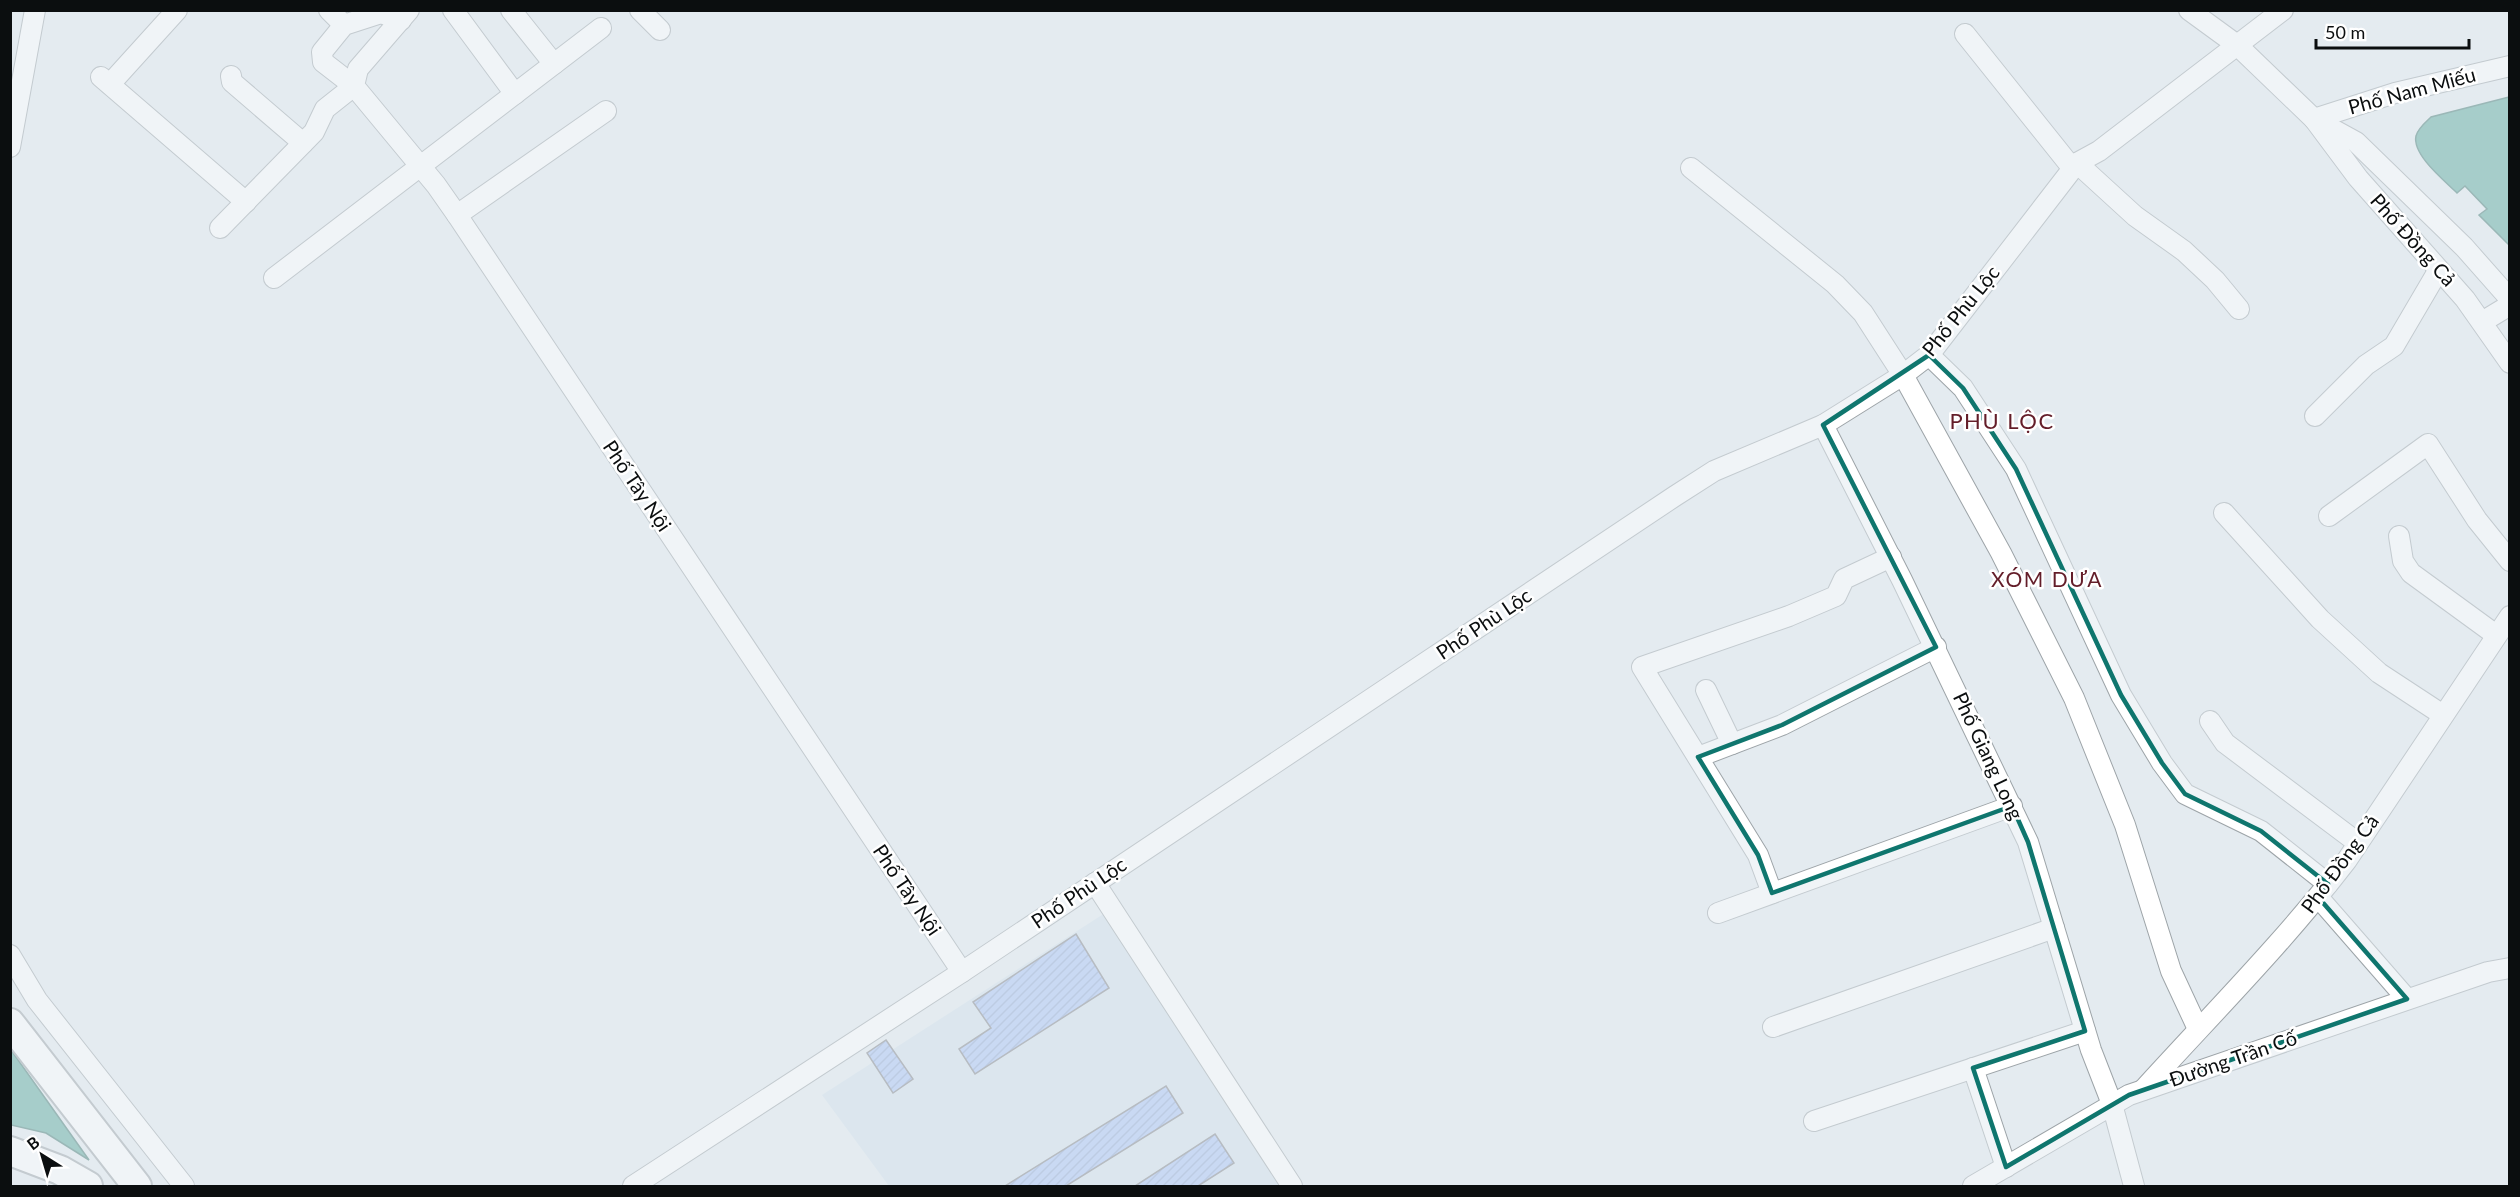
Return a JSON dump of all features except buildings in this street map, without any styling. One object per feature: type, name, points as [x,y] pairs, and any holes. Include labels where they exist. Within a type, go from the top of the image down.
[{"type":"highway","points":[[10,1023],[137,1186]]},
{"type":"highway","points":[[10,1151],[60,1170],[88,1186]]},
{"type":"street","points":[[10,147],[35,10]]},
{"type":"street","points":[[177,10],[105,80],[246,202]]},
{"type":"street","points":[[329,10],[344,25],[381,13],[405,15]]},
{"type":"street","points":[[453,10],[515,94]]},
{"type":"street","points":[[511,10],[554,64]]},
{"type":"street","points":[[640,10],[660,30]]},
{"type":"street","points":[[2189,10],[2237,45],[2314,119],[2356,142],[2463,247],[2510,299]]},
{"type":"street","name":"Phố Phù Lộc","points":[[633,1186],[962,972],[1704,477],[1823,424],[1903,375],[1929,355],[2075,166],[2099,151],[2282,11]]},
{"type":"street","points":[[220,228],[314,132],[325,109],[354,86],[358,69],[405,15]]},
{"type":"street","name":"Phố Tây Nội","points":[[344,25],[322,52],[323,62],[354,86],[421,166],[457,215],[962,972]]},
{"type":"street","points":[[274,278],[601,28]]},
{"type":"street","points":[[1965,34],[2075,166],[2135,216],[2184,251],[2215,280],[2239,309]]},
{"type":"street","name":"Phố Nam Miếu","points":[[2314,119],[2395,93],[2510,66]]},
{"type":"street","points":[[231,76],[232,82],[303,143]]},
{"type":"street","points":[[457,215],[606,111]]},
{"type":"street","name":"Phố Đồng Cả","points":[[2314,119],[2358,178],[2465,299],[2510,363]]},
{"type":"street","points":[[1691,168],[1835,284],[1863,313],[1903,375],[2001,553],[2074,698],[2125,825],[2171,971],[2198,1029]]},
{"type":"street","points":[[2315,416],[2366,365],[2394,346],[2438,271]]},
{"type":"street","points":[[2482,322],[2510,306]]},
{"type":"street","points":[[1929,355],[1963,388],[2016,469],[2121,695],[2168,771],[2186,794],[2261,831],[2323,891],[2407,999]]},
{"type":"street","name":"Phố Giang Long","points":[[1823,424],[1936,647],[2028,842],[2085,1030],[2112,1104],[2134,1186]]},
{"type":"street","points":[[2329,516],[2428,444],[2477,520],[2510,561]]},
{"type":"street","points":[[2224,513],[2320,619],[2379,673],[2443,715]]},
{"type":"street","points":[[2398,536],[2403,561],[2411,573],[2496,635]]},
{"type":"street","points":[[1772,893],[1758,855],[1642,667],[1789,616],[1836,596],[1844,579],[1891,557]]},
{"type":"street","name":"Phố Đồng Cả","points":[[2143,1090],[2283,939],[2323,891],[2358,843],[2510,616]]},
{"type":"street","points":[[1698,757],[1782,725],[1936,647]]},
{"type":"street","points":[[1706,690],[1732,744]]},
{"type":"street","points":[[2210,720],[2225,743],[2358,843]]},
{"type":"street","points":[[1718,913],[2012,806]]},
{"type":"street","points":[[1095,883],[1292,1186]]},
{"type":"street","points":[[1773,1027],[2054,928]]},
{"type":"street","points":[[10,955],[37,1000],[184,1186]]},
{"type":"street","name":"Đường Trần Cố","points":[[1973,1186],[2112,1104],[2143,1090],[2488,972],[2510,968]]},
{"type":"street","points":[[1814,1121],[2085,1030]]},
{"type":"street","points":[[1973,1068],[2006,1167]]},
{"type":"highlighted area","points":[[1929,355],[1963,388],[2016,469],[2121,695],[2162,763],[2185,794],[2261,831],[2328,884],[2318,897],[2407,999],[2129,1095],[2006,1167],[1973,1068],[2085,1031],[2028,842],[2012,806],[1772,893],[1758,855],[1698,757],[1782,725],[1936,647],[1823,425]]},
{"type":"shaded area","points":[[2510,97],[2509,245],[2479,215],[2487,209],[2465,186],[2457,193],[2430,167],[2419,151],[2416,136],[2420,128],[2431,117]]},
{"type":"shaded area","points":[[1105,913],[1281,1186],[889,1186],[822,1095]]},
{"type":"shaded area","points":[[11,1050],[89,1160],[46,1133],[11,1125]]},
{"type":"district","name":"PHÙ LỘC","points":[[2002,421]]},
{"type":"district","name":"XÓM DƯA","points":[[2047,580]]}]
